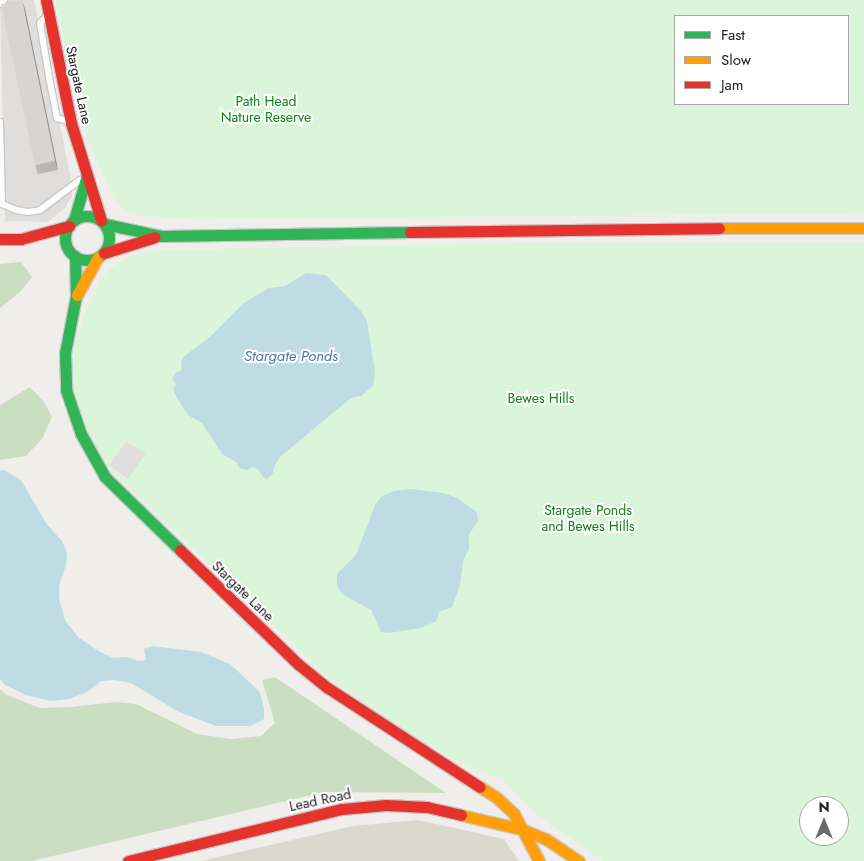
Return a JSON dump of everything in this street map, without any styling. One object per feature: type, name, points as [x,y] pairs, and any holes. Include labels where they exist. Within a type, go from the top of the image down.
[{"type":"street","name":"Stargate Lane","points":[[46,0],[72,123],[103,222]]},
{"type":"street","points":[[73,254],[65,237],[87,175]]},
{"type":"street","points":[[21,239],[90,216],[103,222],[161,236],[645,228],[864,228]]},
{"type":"street","points":[[101,255],[109,241],[103,222]]},
{"type":"street","points":[[0,239],[21,239],[53,247],[86,260],[161,236]]},
{"type":"street","name":"Stargate Lane","points":[[73,254],[76,296],[64,353],[66,390],[81,434],[105,477],[298,664],[328,688],[388,730],[496,797],[510,809],[539,861]]},
{"type":"street","name":"Stargate Lane","points":[[76,296],[101,255]]},
{"type":"street","name":"Lead Road","points":[[128,861],[342,809],[364,806],[406,805],[427,807],[521,829],[546,839],[579,861]]},
{"type":"lane","points":[[0,4],[4,0]]},
{"type":"lane","points":[[0,122],[2,204],[16,210],[28,212],[40,210],[87,175]]},
{"type":"shaded area","points":[[0,0],[34,0],[70,174],[72,195],[65,208],[48,222],[5,221]]},
{"type":"shaded area","points":[[126,442],[146,453],[128,479],[109,465]]},
{"type":"shaded area","points":[[418,820],[504,839],[519,861],[201,861],[353,826]]},
{"type":"green space","name":"Path Head Nature Reserve","points":[[55,0],[864,0],[864,213],[195,219],[140,216],[127,211],[113,197],[85,133]]},
{"type":"green space","name":"Stargate Ponds and Bewes Hills","points":[[553,242],[864,242],[864,861],[603,861],[539,816],[504,781],[468,767],[419,739],[379,714],[323,673],[105,464],[92,442],[72,383],[75,344],[85,313],[99,282],[111,268],[127,258],[148,252]]},
{"type":"green space","points":[[21,262],[32,277],[20,292],[0,308],[0,264]]},
{"type":"green space","points":[[30,387],[44,402],[52,417],[42,439],[26,456],[0,460],[0,405]]},
{"type":"green space","points":[[275,677],[446,793],[324,792],[32,861],[0,861],[0,689],[7,695],[40,708],[116,702],[136,704],[197,734],[231,739],[261,736],[275,723],[262,680]]},
{"type":"water","name":"Stargate Ponds","points":[[306,273],[326,275],[361,311],[367,321],[375,373],[373,386],[361,396],[351,398],[280,457],[273,473],[267,479],[262,476],[259,470],[253,467],[247,470],[239,468],[236,462],[222,454],[202,423],[188,415],[180,403],[173,390],[176,384],[172,378],[176,372],[181,371],[182,358],[210,337],[244,303],[269,288],[285,286]]},
{"type":"water","points":[[4,470],[21,480],[46,523],[62,541],[67,553],[66,565],[59,585],[59,599],[65,620],[78,637],[100,652],[114,658],[127,657],[138,661],[146,660],[144,649],[152,646],[201,652],[230,664],[260,692],[264,708],[264,719],[250,726],[216,726],[179,712],[131,683],[115,680],[101,681],[87,692],[70,699],[50,701],[26,695],[5,685],[0,679],[0,471]]},
{"type":"water","points":[[411,489],[443,493],[457,498],[477,512],[478,521],[469,534],[469,549],[463,561],[460,585],[452,607],[439,612],[436,621],[421,628],[389,633],[381,632],[371,610],[342,594],[337,586],[337,574],[356,555],[375,505],[382,496],[394,491]]},
{"type":"building","points":[[22,0],[55,161],[35,165],[1,4]]},
{"type":"traffic: fast","points":[[74,220],[87,175]]},
{"type":"traffic: fast","points":[[83,216],[91,216],[103,222],[109,238],[103,254],[91,260],[83,260],[71,254],[65,242],[65,234],[71,222],[83,216]]},
{"type":"traffic: fast","points":[[105,224],[161,236],[410,232]]},
{"type":"traffic: fast","points":[[75,256],[76,296],[65,353],[66,390],[81,434],[105,477],[180,550]]},
{"type":"traffic: slow","points":[[719,228],[864,228]]},
{"type":"traffic: slow","points":[[77,295],[98,257]]},
{"type":"traffic: slow","points":[[480,787],[496,797],[514,814],[539,861]]},
{"type":"traffic: slow","points":[[461,815],[521,829],[546,839],[579,861]]},
{"type":"traffic: jam","points":[[46,0],[71,123],[101,220]]},
{"type":"traffic: jam","points":[[0,239],[21,239],[69,226]]},
{"type":"traffic: jam","points":[[410,232],[719,228]]},
{"type":"traffic: jam","points":[[104,253],[155,237]]},
{"type":"traffic: jam","points":[[180,550],[298,664],[328,688],[480,787]]},
{"type":"traffic: jam","points":[[128,861],[342,809],[386,805],[427,807],[461,815]]},
{"type":"park label","name":"Bewes Hills","points":[[541,398]]}]
